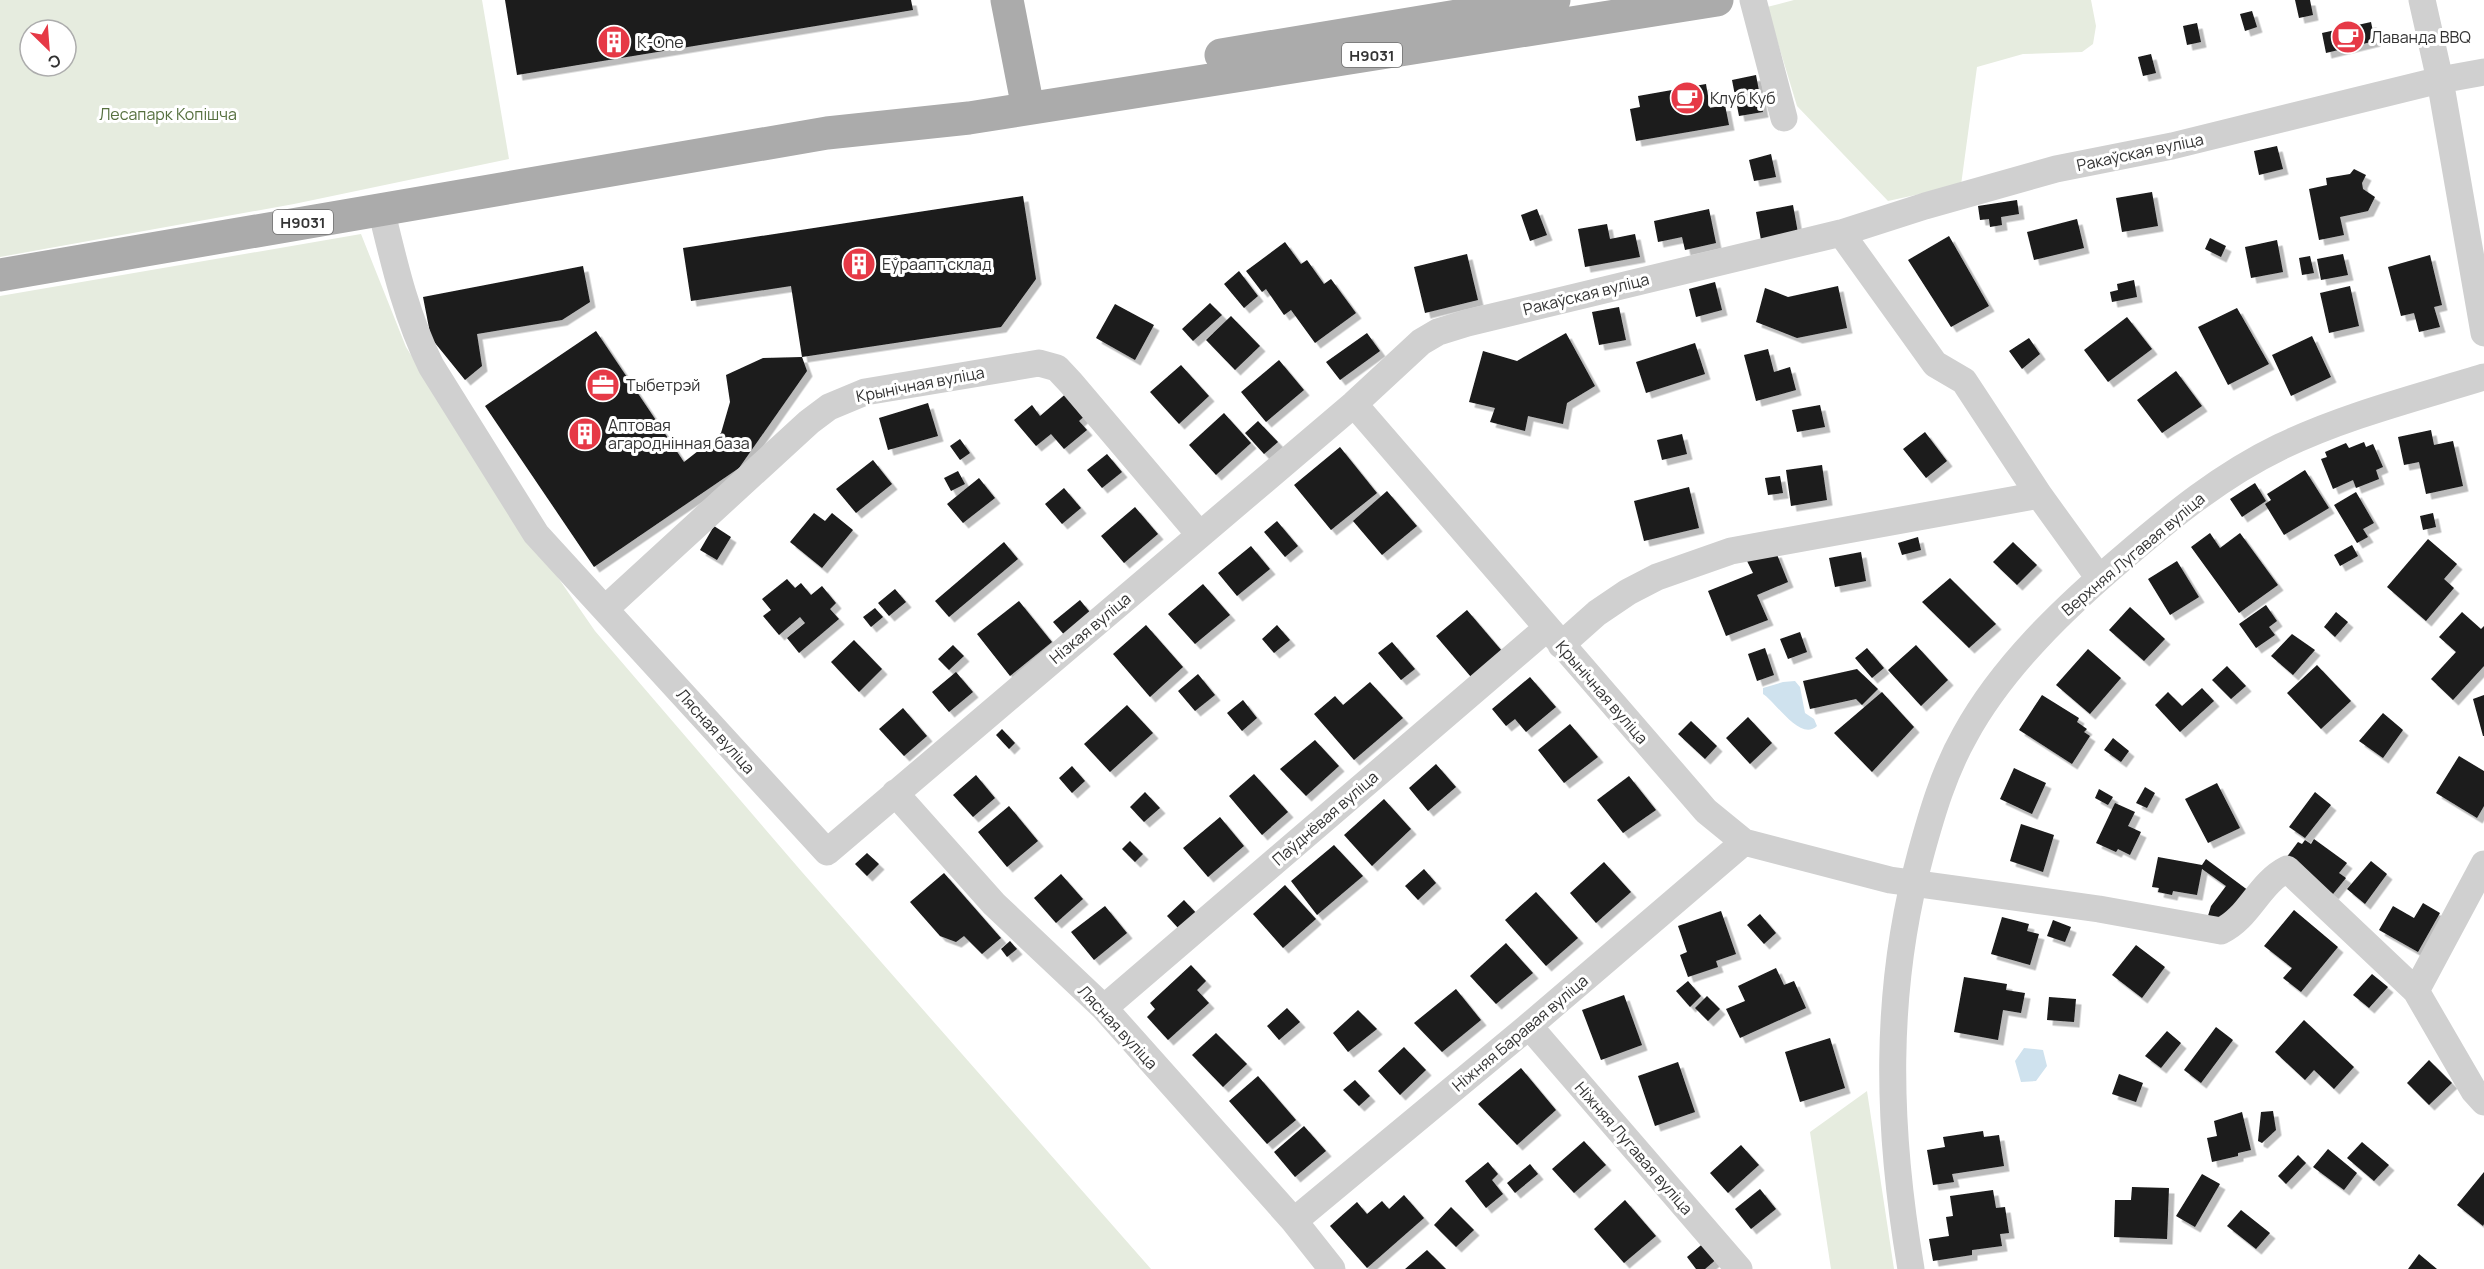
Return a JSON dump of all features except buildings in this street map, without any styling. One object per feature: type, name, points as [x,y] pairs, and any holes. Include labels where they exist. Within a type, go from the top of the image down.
[{"type":"main road","points":[[1007,0],[1026,98]]},
{"type":"main road","name":"Н9031","points":[[0,275],[827,133],[969,118],[1026,98],[1554,0]]},
{"type":"main road","name":"Н9031","points":[[1026,98],[1717,0]]},
{"type":"street","points":[[1753,0],[1784,118]]},
{"type":"street","points":[[2422,0],[2440,80],[2484,333]]},
{"type":"street","name":"Ракаўская вуліца","points":[[1354,404],[1421,342],[1438,332],[1467,323],[1841,233],[1925,206],[2056,169],[2172,146],[2440,80],[2484,72]]},
{"type":"street","name":"Лясная вуліца","points":[[381,208],[408,315],[431,366],[536,534],[827,852]]},
{"type":"street","points":[[1841,233],[1935,364],[1964,381],[2039,495],[2099,578]]},
{"type":"street","name":"Крынічная вуліца","points":[[605,609],[809,422],[829,408],[865,392],[1039,363],[1057,368],[1200,535]]},
{"type":"street","name":"Верхняя Лугавая вуліца","points":[[1911,1269],[1899,1198],[1894,1138],[1892,1068],[1896,985],[1912,885],[1926,832],[1947,771],[1965,734],[2025,652],[2099,578],[2182,507],[2243,466],[2282,446],[2365,414],[2484,377]]},
{"type":"street","name":"Крынічная вуліца","points":[[1354,404],[1706,811],[1744,842],[1912,885],[2099,909],[2221,931],[2233,925],[2274,875],[2287,869],[2416,991]]},
{"type":"street","name":"Нізкая вуліца","points":[[827,852],[1354,404]]},
{"type":"street","name":"Паўднёвая вуліца","points":[[1104,1008],[1554,636],[1597,613],[1628,592],[1657,577],[1731,551],[2039,495]]},
{"type":"street","name":"Лясная вуліца","points":[[895,794],[994,904],[1104,1008],[1294,1221],[1332,1269]]},
{"type":"street","name":"Ніжняя Баравая вуліца","points":[[1294,1221],[1744,842]]},
{"type":"street","points":[[2484,864],[2416,991],[2474,1091],[2484,1102]]},
{"type":"street","name":"Ніжняя Лугавая вуліца","points":[[1528,1026],[1739,1269]]},
{"type":"green space","name":"Лесапарк Копішча","points":[[0,0],[482,0],[509,159],[294,204],[0,257]]},
{"type":"green space","points":[[1794,0],[2091,0],[2096,26],[2093,44],[2082,52],[2023,54],[1977,67],[1961,185],[1888,201],[1797,106],[1767,7]]},
{"type":"green space","points":[[361,234],[406,347],[471,452],[595,631],[802,872],[1151,1269],[0,1269],[0,296]]},
{"type":"green space","points":[[1867,1091],[1894,1269],[1831,1269],[1810,1132]]},
{"type":"water","points":[[1795,681],[1800,687],[1805,713],[1814,719],[1817,726],[1810,730],[1803,729],[1788,719],[1763,694],[1763,688]]},
{"type":"water","points":[[2024,1048],[2043,1050],[2047,1066],[2036,1081],[2021,1082],[2015,1061]]},
{"type":"place","name":"Лаванда BBQ","points":[[2348,37]]},
{"type":"place","name":"K-One","points":[[614,42]]},
{"type":"place","name":"Клуб Куб","points":[[1687,98]]},
{"type":"place","name":"Еўраапт склад","points":[[859,264]]},
{"type":"place","name":"Тыбетрэй","points":[[603,385]]},
{"type":"place","name":"Аптовая агароднінная база","points":[[585,434]]}]
